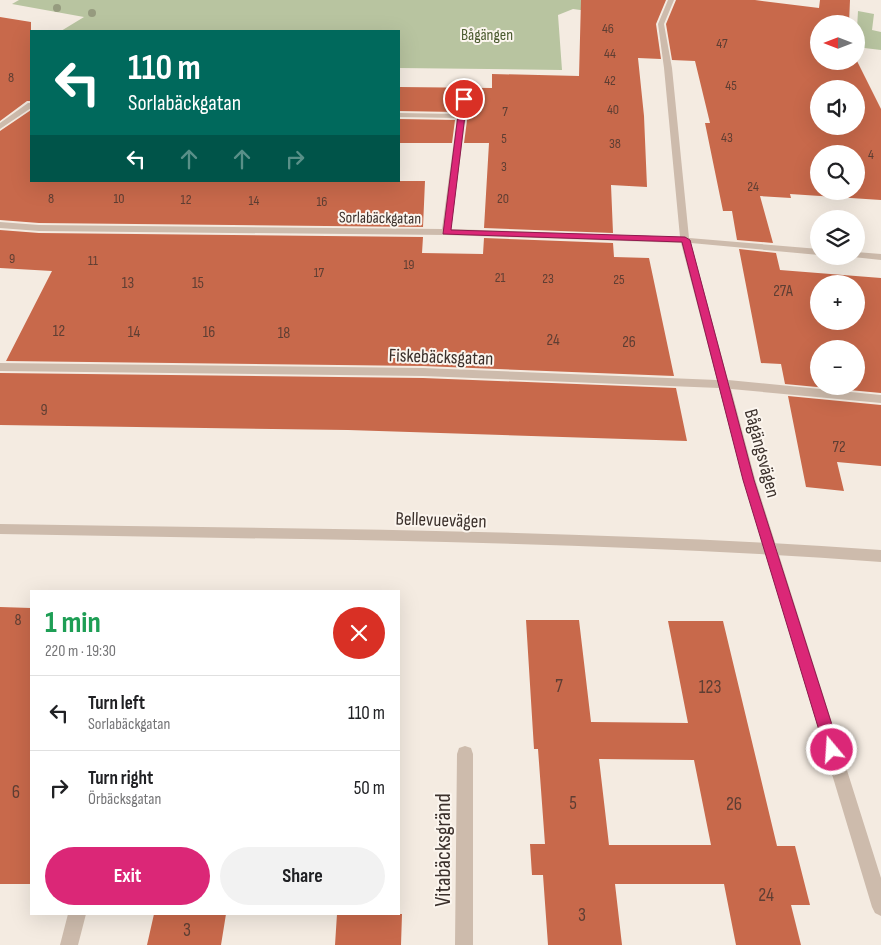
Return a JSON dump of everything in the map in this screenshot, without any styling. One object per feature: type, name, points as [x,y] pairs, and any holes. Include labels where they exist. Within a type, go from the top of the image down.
[{"type":"street","name":"Bågängsvägen","points":[[671,0],[662,24],[685,240],[749,480],[881,907]]},
{"type":"street","points":[[446,232],[464,99]]},
{"type":"street","points":[[0,128],[28,110]]},
{"type":"street","points":[[400,115],[462,116]]},
{"type":"street","name":"Sorlabäckgatan","points":[[0,225],[39,228],[446,232],[685,240],[810,251]]},
{"type":"street","points":[[865,256],[881,257]]},
{"type":"street","name":"Fiskebäcksgatan","points":[[0,367],[423,372],[723,384],[881,399]]},
{"type":"street","name":"Bellevuevägen","points":[[0,529],[432,537],[770,548],[881,556]]},
{"type":"street","name":"Vitabäcksgränd","points":[[464,945],[465,754]]},
{"type":"street","points":[[69,945],[77,915]]},
{"type":"green space","name":"Bågängen","points":[[19,0],[630,0],[639,18],[573,9],[558,15],[562,70],[400,68],[400,30],[63,30],[84,17],[12,4]]},
{"type":"green space","points":[[858,11],[874,14],[872,30],[881,32],[881,50],[865,48],[865,15],[858,15]]},
{"type":"building","points":[[581,0],[666,0],[656,24],[661,59],[638,58],[644,116],[647,187],[611,185],[613,233],[484,228],[489,143],[464,143],[470,98],[465,95],[459,97],[456,112],[400,111],[400,87],[492,88],[492,74],[579,76]]},
{"type":"building","points":[[676,0],[755,0],[819,8],[820,0],[850,0],[849,15],[810,15],[810,70],[862,70],[881,109],[881,200],[865,199],[865,145],[810,145],[810,195],[790,194],[791,198],[760,196],[773,243],[737,240],[732,211],[723,211],[705,123],[710,123],[695,61],[672,60],[666,24]]},
{"type":"building","points":[[0,17],[31,22],[31,30],[30,101],[27,101],[0,121]]},
{"type":"building","points":[[30,111],[30,182],[425,181],[423,227],[39,223],[0,220],[0,131]]},
{"type":"building","points":[[400,119],[455,120],[452,143],[400,143]]},
{"type":"building","points":[[0,230],[39,233],[423,237],[422,253],[483,254],[484,238],[613,243],[614,257],[649,258],[674,376],[423,366],[6,361],[52,271],[0,268]]},
{"type":"building","points":[[739,249],[776,253],[780,270],[843,275],[810,275],[810,330],[865,330],[865,277],[881,278],[881,393],[865,392],[865,340],[810,340],[810,386],[785,384],[781,364],[761,363]]},
{"type":"building","points":[[0,373],[423,378],[676,388],[687,441],[348,430],[0,425]]},
{"type":"building","points":[[788,396],[881,405],[881,466],[837,462],[844,491],[806,487]]},
{"type":"building","points":[[0,607],[30,608],[30,884],[0,884]]},
{"type":"building","points":[[526,620],[579,620],[591,722],[688,723],[668,621],[723,621],[777,846],[795,846],[810,905],[791,905],[801,945],[736,945],[724,884],[615,884],[622,945],[548,945],[543,875],[532,875],[530,844],[545,844],[538,749],[534,749]],"holes":[[[599,759],[694,760],[711,845],[609,845]]]},
{"type":"building","points":[[402,914],[401,945],[335,945],[337,915]]},
{"type":"building","points":[[154,915],[226,915],[221,945],[147,945]]},
{"type":"route","points":[[464,99],[446,232],[685,240],[749,480],[832,750]]}]
